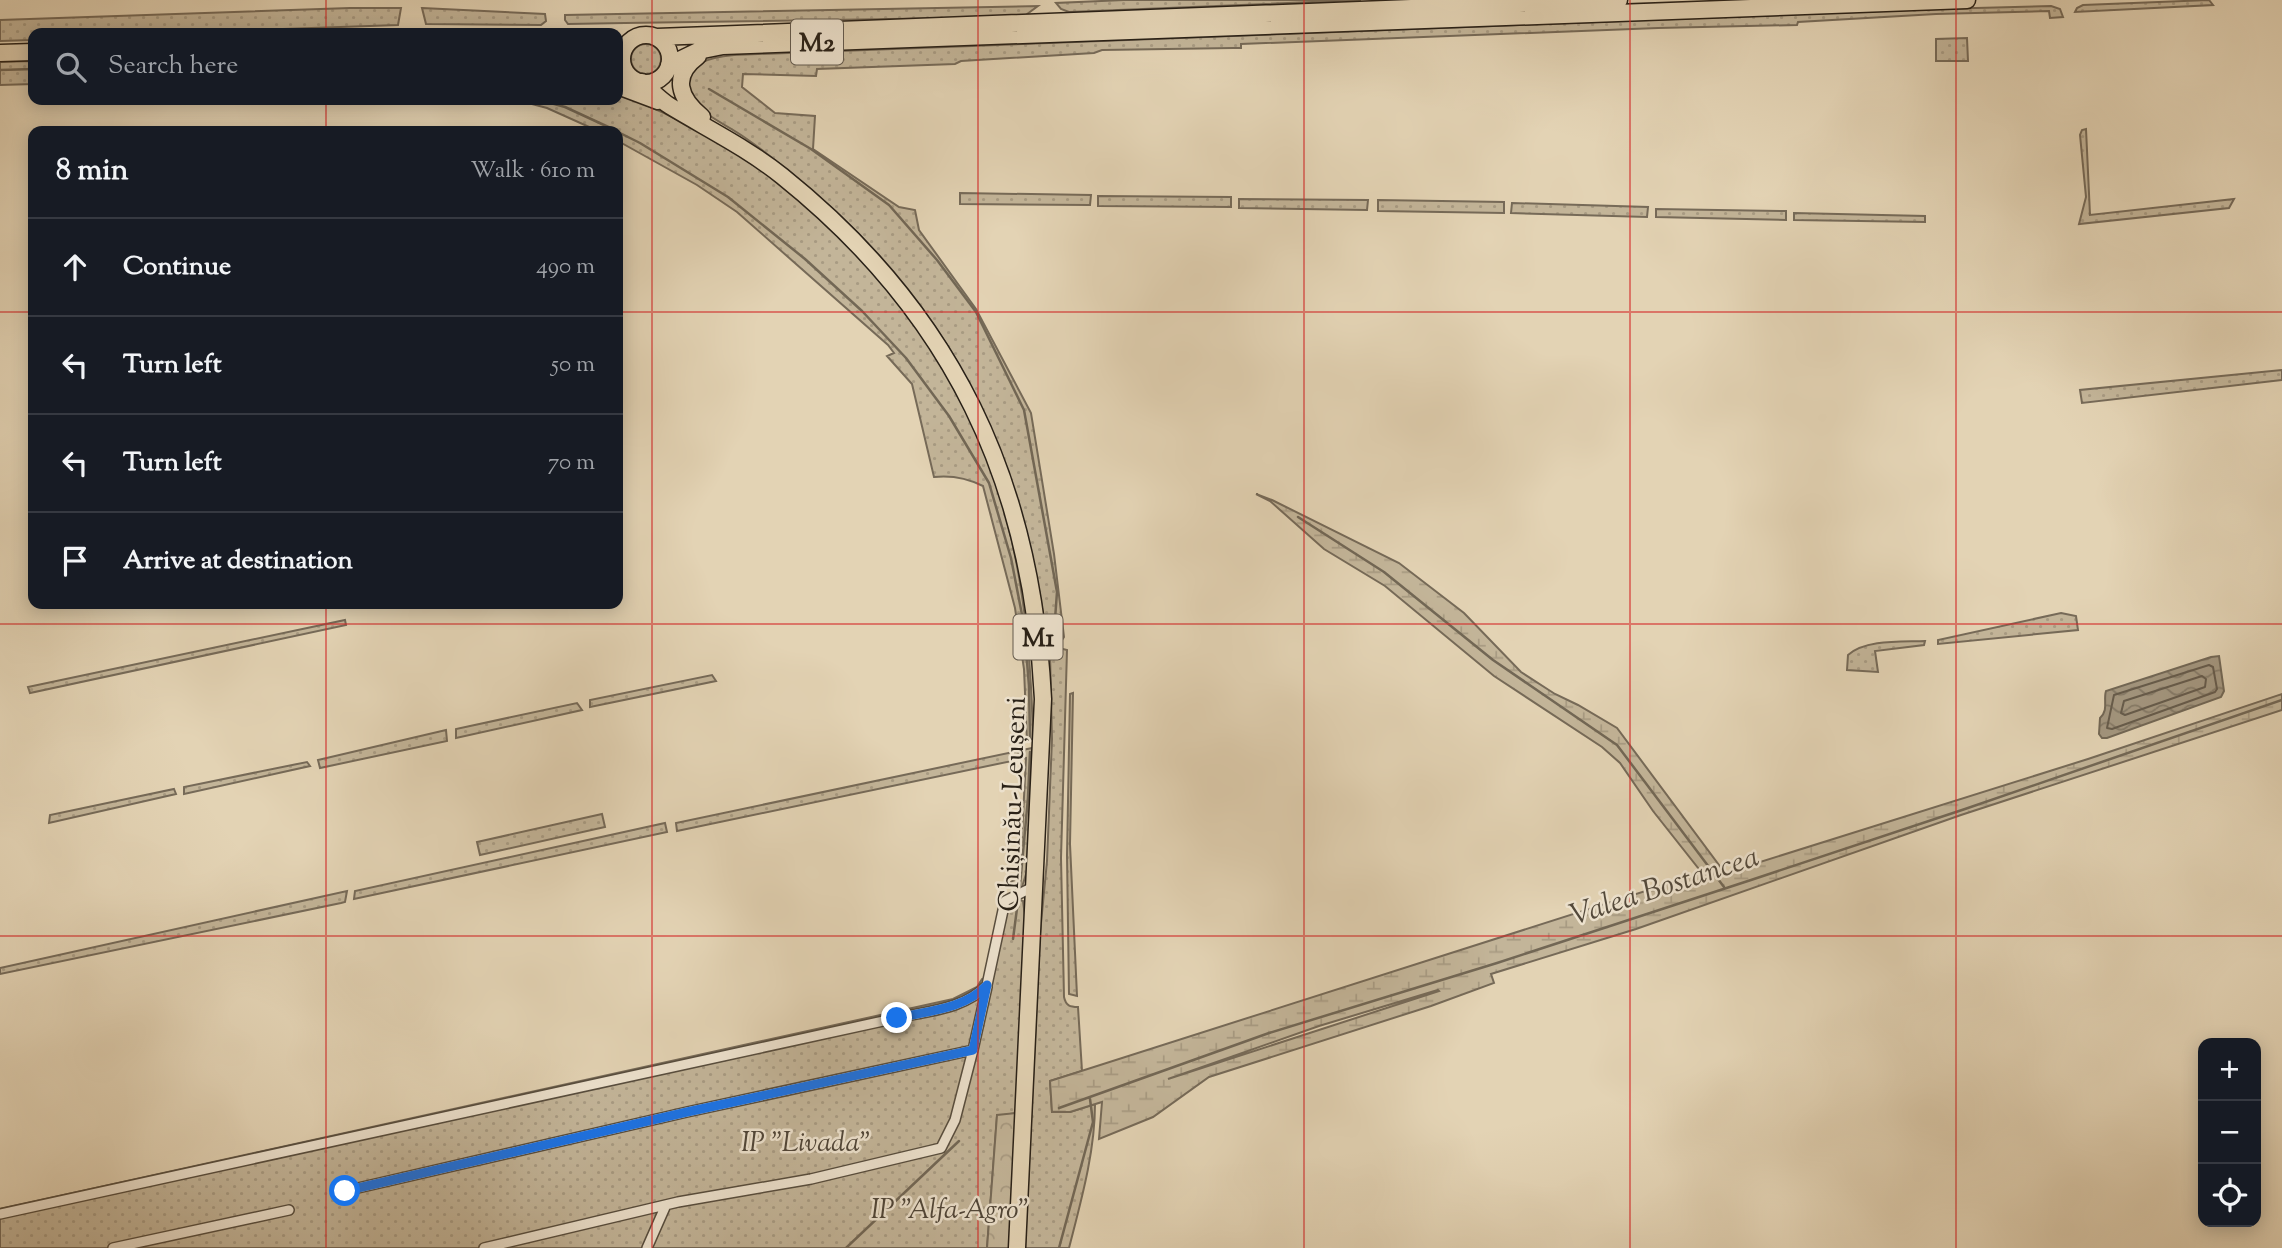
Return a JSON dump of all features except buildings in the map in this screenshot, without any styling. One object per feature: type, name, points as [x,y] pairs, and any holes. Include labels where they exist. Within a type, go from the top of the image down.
[{"type":"highway","name":"M2","points":[[657,37],[1619,0]]},
{"type":"highway","name":"M2","points":[[667,69],[698,51],[723,46],[1966,0]]},
{"type":"highway","points":[[626,39],[645,35],[657,37]]},
{"type":"highway","name":"M1","points":[[657,37],[668,48],[667,69],[671,91],[689,115]]},
{"type":"highway","points":[[723,46],[703,53],[684,69],[681,89],[690,106],[725,137]]},
{"type":"highway","points":[[0,53],[28,52]]},
{"type":"highway","points":[[642,82],[659,79],[667,69]]},
{"type":"highway","name":"M1","points":[[623,77],[642,82],[668,105]]},
{"type":"highway","name":"M1","points":[[623,77],[725,137]]},
{"type":"highway","name":"Chișinău-Leușeni","points":[[725,137],[780,174],[865,250],[941,349],[962,384],[990,444],[1009,499],[1026,562],[1040,655],[1042,732],[1017,1248]]},
{"type":"street","points":[[484,1248],[666,1205],[811,1179],[942,1148],[955,1120],[973,1050],[1005,901],[1035,886]]},
{"type":"street","points":[[0,1214],[897,1018],[967,1001],[978,995],[987,985]]},
{"type":"street","points":[[345,1191],[687,1112],[973,1050]]},
{"type":"street","points":[[647,1248],[666,1205]]},
{"type":"street","points":[[113,1248],[289,1210]]},
{"type":"green space","points":[[1124,0],[1361,0],[1069,12],[1056,3]]},
{"type":"green space","points":[[2209,0],[2213,5],[2075,12],[2083,5]]},
{"type":"green space","points":[[1038,6],[1023,17],[568,24],[565,20],[565,15]]},
{"type":"green space","points":[[2051,6],[2060,9],[2063,17],[2050,18],[2049,11],[1936,14],[1798,22],[1797,25],[1241,44],[1241,48],[1102,50],[1094,53],[961,61],[955,64],[817,69],[816,76],[743,74],[742,87],[775,113],[815,116],[813,149],[899,207],[915,210],[919,230],[976,309],[1031,413],[1054,554],[1064,637],[1062,640],[1048,641],[1036,574],[1001,455],[977,400],[948,347],[914,297],[873,249],[786,169],[699,108],[688,91],[687,81],[689,73],[701,63],[734,55]]},
{"type":"green space","points":[[401,8],[398,25],[312,28],[28,28],[28,40],[0,41],[0,20]]},
{"type":"green space","points":[[422,8],[545,14],[546,21],[541,25],[426,24]]},
{"type":"green space","points":[[1967,38],[1968,61],[1936,61],[1936,39]]},
{"type":"green space","points":[[646,44],[657,48],[661,59],[657,70],[646,74],[635,70],[631,59],[635,48]]},
{"type":"green space","points":[[28,61],[28,84],[0,85],[0,62]]},
{"type":"green space","points":[[623,96],[680,121],[739,155],[794,195],[845,241],[890,292],[931,347],[964,406],[1002,501],[1023,602],[1033,739],[1027,741],[1024,669],[1015,608],[983,486],[959,478],[934,477],[912,384],[887,356],[894,353],[888,345],[737,212],[697,185],[623,144],[623,126],[587,126],[536,105],[623,105]]},
{"type":"green space","points":[[2086,129],[2090,215],[2234,199],[2229,208],[2079,224],[2086,197],[2080,135],[2082,130]]},
{"type":"green space","points":[[960,193],[1091,195],[1090,205],[960,204]]},
{"type":"green space","points":[[1098,196],[1231,197],[1231,207],[1098,206]]},
{"type":"green space","points":[[1239,199],[1368,200],[1367,210],[1239,208]]},
{"type":"green space","points":[[1378,200],[1504,202],[1504,213],[1378,211]]},
{"type":"green space","points":[[1512,203],[1648,207],[1647,217],[1511,213]]},
{"type":"green space","points":[[1656,209],[1786,211],[1786,220],[1656,217]]},
{"type":"green space","points":[[1794,213],[1925,216],[1925,222],[1794,220]]},
{"type":"green space","points":[[2282,370],[2282,380],[2082,403],[2080,390]]},
{"type":"green space","points":[[1256,494],[1399,563],[1464,613],[1521,672],[1617,728],[1725,873],[2088,759],[2282,694],[2282,710],[1961,815],[1636,929],[1491,974],[1494,983],[1431,1006],[1209,1077],[1153,1117],[1099,1139],[1102,1102],[1070,1112],[1052,1112],[1050,1081],[1702,873],[1653,811],[1620,763],[1602,747],[1494,676],[1385,586],[1324,549],[1270,501]],"holes":[[[1439,991],[1168,1079],[1319,1026]]]},
{"type":"green space","points":[[2061,613],[2076,616],[2078,630],[1938,644],[1938,640]]},
{"type":"green space","points":[[345,620],[346,625],[30,693],[28,687]]},
{"type":"green space","points":[[1925,641],[1924,645],[1875,651],[1878,672],[1847,670],[1848,655],[1864,646],[1885,642]]},
{"type":"green space","points":[[1051,649],[1067,650],[1061,858],[1064,997],[1069,1005],[1078,1007],[1082,1071],[1050,1081],[1052,1112],[1070,1112],[1095,1104],[1093,1140],[1069,1248],[1025,1248],[1040,934],[1047,861],[1052,739],[1050,654]]},
{"type":"green space","points":[[712,675],[716,681],[590,707],[590,700]]},
{"type":"green space","points":[[1073,693],[1070,844],[1077,996],[1069,994],[1067,855],[1070,694]]},
{"type":"green space","points":[[577,703],[582,710],[456,738],[456,729]]},
{"type":"green space","points":[[446,730],[447,741],[320,768],[318,760]]},
{"type":"green space","points":[[1032,748],[1027,871],[1022,887],[1015,889],[1010,883],[1020,875],[1026,758],[677,831],[676,823]]},
{"type":"green space","points":[[307,762],[310,766],[184,794],[184,787]]},
{"type":"green space","points":[[174,789],[176,794],[49,823],[50,815]]},
{"type":"green space","points":[[602,814],[605,827],[480,855],[477,842]]},
{"type":"green space","points":[[665,823],[667,832],[354,899],[355,891]]},
{"type":"green space","points":[[347,891],[345,902],[341,903],[0,974],[0,968]]},
{"type":"green space","name":"IP \"Livada\"","points":[[1016,899],[1023,901],[1026,924],[1016,1113],[997,1116],[987,1248],[0,1248],[0,1209],[953,999],[977,987],[982,979],[993,976],[1006,911]]},
{"type":"green space","points":[[1016,1113],[1009,1248],[987,1248],[997,1115]]},
{"type":"water","points":[[2219,656],[2224,691],[2221,697],[2107,738],[2102,738],[2099,734],[2106,691]]},
{"type":"waterway","points":[[0,70],[28,69]]},
{"type":"waterway","points":[[709,89],[811,149],[889,205],[937,260],[976,312],[1024,410],[1057,592],[1054,633]]},
{"type":"waterway","points":[[558,105],[606,126]]},
{"type":"waterway","points":[[623,134],[728,197],[805,259],[862,311],[906,358],[949,416],[989,483],[1011,558],[1024,625],[1030,738]]},
{"type":"waterway","points":[[1298,517],[1384,572],[1493,660],[1617,745],[1724,887]]},
{"type":"waterway","name":"Valea Bostancea","points":[[1059,1108],[1269,1033],[1497,963],[1751,880],[2282,700]]},
{"type":"waterway","points":[[1020,885],[1030,752]]},
{"type":"waterway","points":[[1013,939],[1018,901]]},
{"type":"waterway","points":[[1059,1248],[1093,1122],[1090,1099]]},
{"type":"waterway","name":"Valea Bostancea","points":[[846,1248],[959,1141]]},
{"type":"route","points":[[345,1191],[687,1112],[973,1050],[987,985],[978,995],[967,1001],[897,1018]]},
{"type":"park label","name":"IP \"Alfa-Agro\"","points":[[950,1208]]}]
